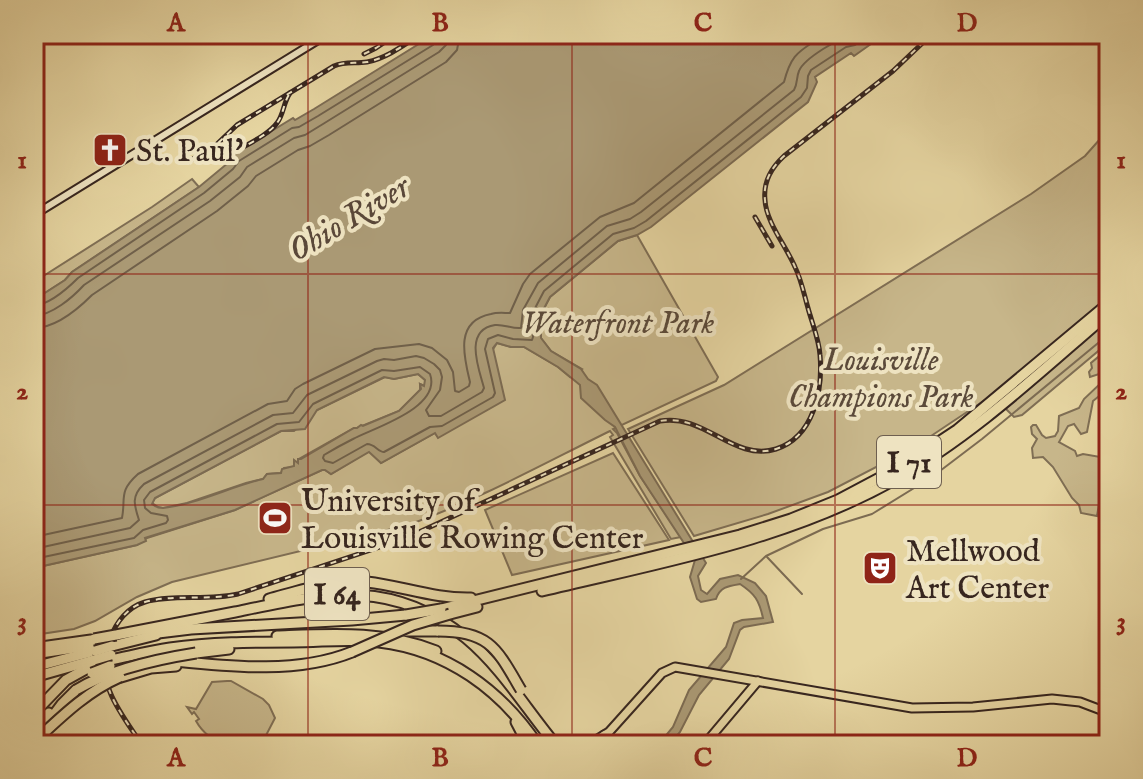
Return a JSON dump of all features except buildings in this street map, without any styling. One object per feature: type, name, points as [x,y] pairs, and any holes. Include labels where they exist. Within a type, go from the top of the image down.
[{"type":"highway","name":"I 71","points":[[1006,396],[1109,303]]},
{"type":"highway","name":"I 71","points":[[243,665],[300,666],[321,662],[445,612],[709,546],[824,510],[904,465],[992,407],[1109,313]]},
{"type":"highway","points":[[161,626],[337,582],[379,584],[444,597],[507,596]]},
{"type":"highway","name":"I 64","points":[[34,713],[94,656],[114,652],[161,626],[314,596],[360,595],[396,601],[430,615],[468,640],[494,667],[533,724],[551,743]]},
{"type":"highway","name":"I 71","points":[[114,652],[151,636],[191,629],[445,612]]},
{"type":"highway","points":[[307,635],[344,631],[465,632],[487,642],[501,656],[551,743]]},
{"type":"highway","points":[[114,652],[183,641],[307,635],[394,638],[426,647],[484,677],[533,724]]},
{"type":"highway","name":"I 64","points":[[34,648],[94,656],[188,646],[341,640],[396,645],[448,662],[485,685],[514,712],[538,745]]},
{"type":"highway","points":[[34,724],[91,682],[148,662],[196,653],[295,642]]},
{"type":"highway","points":[[114,652],[243,665]]},
{"type":"highway","points":[[114,652],[133,663],[199,666]]},
{"type":"highway","points":[[34,654],[94,656]]},
{"type":"highway","points":[[429,655],[466,675],[493,695],[514,720],[528,745]]},
{"type":"highway","points":[[34,668],[94,656]]},
{"type":"highway","points":[[34,677],[94,656]]},
{"type":"highway","points":[[34,724],[61,692],[76,681],[94,656]]},
{"type":"highway","points":[[34,741],[81,700],[121,677],[158,667],[243,665]]},
{"type":"highway","points":[[494,667],[505,677],[551,743]]},
{"type":"highway","points":[[34,741],[75,691]]},
{"type":"main road","points":[[34,215],[328,34]]},
{"type":"main road","points":[[676,658],[676,664],[687,668]]},
{"type":"main road","points":[[588,745],[604,735],[671,667],[912,708],[971,707],[1060,699],[1080,702],[1109,713]]},
{"type":"main road","points":[[704,745],[758,681]]},
{"type":"main road","points":[[604,735],[614,745]]},
{"type":"green space","name":"Louisville Champions Park","points":[[1109,129],[1109,301],[994,394],[913,448],[828,492],[694,536],[628,429],[724,385],[1031,194],[1085,156]]},
{"type":"green space","points":[[192,179],[199,187],[34,300],[34,282]]},
{"type":"green space","name":"Waterfront Park","points":[[637,235],[718,377],[716,381],[613,429],[681,537],[671,539],[610,437],[613,435],[610,431],[485,493],[408,525],[172,582],[137,597],[95,621],[74,629],[34,635],[34,568],[137,545],[147,538],[235,510],[322,470],[331,474],[369,451],[381,463],[435,433],[438,437],[497,343],[524,347],[570,377],[582,369],[551,351],[541,338],[540,316],[550,297],[618,241]]},
{"type":"green space","points":[[1109,316],[1109,342],[1022,415],[1014,417],[1006,409],[1006,405]]},
{"type":"green space","points":[[1109,348],[1109,388],[1093,401],[1087,432],[1081,434],[1074,424],[1068,426],[1059,442],[1075,451],[1077,456],[1100,457],[1109,451],[1109,484],[1101,492],[1097,516],[1081,513],[1079,505],[1053,467],[1043,457],[1033,458],[1032,448],[1037,439],[1031,427],[1036,425],[1046,438],[1055,436],[1059,416],[1079,408],[1101,383],[1099,374],[1090,377],[1091,363]]},
{"type":"green space","points":[[418,374],[425,380],[425,386],[420,384],[420,390],[399,411],[354,428],[299,459],[294,467],[187,503],[163,508],[152,503],[155,498],[281,431],[294,431],[317,410],[385,377],[394,379]]},
{"type":"green space","points":[[613,453],[669,540],[512,575],[485,510]]},
{"type":"green space","points":[[231,681],[269,705],[275,718],[261,745],[233,745],[216,740],[202,730],[196,721],[199,719],[187,707],[196,709],[212,682]]},
{"type":"water","name":"Ohio River","points":[[435,34],[885,34],[854,56],[851,53],[815,77],[817,82],[808,102],[651,227],[618,241],[550,297],[540,316],[541,338],[551,351],[581,369],[597,385],[706,563],[698,576],[701,590],[707,594],[720,579],[738,575],[755,583],[766,596],[773,622],[740,630],[729,659],[699,695],[680,732],[669,745],[658,745],[673,727],[689,690],[726,647],[734,623],[763,618],[760,606],[753,594],[740,584],[728,586],[716,599],[701,602],[697,599],[690,577],[695,560],[640,476],[615,427],[581,398],[580,385],[558,367],[524,347],[497,343],[493,348],[505,400],[438,438],[435,433],[381,463],[369,452],[331,474],[322,470],[235,510],[145,538],[146,541],[137,545],[34,568],[34,300],[199,187],[228,163],[231,156]],"holes":[[[418,374],[425,380],[424,386],[420,384],[421,389],[399,411],[354,428],[298,459],[298,463],[294,460],[294,466],[282,469],[281,473],[267,474],[263,479],[188,503],[163,508],[152,504],[155,498],[281,431],[305,429],[317,410],[384,377],[394,379]]]},
{"type":"waterway","points":[[741,579],[766,556],[823,529],[872,514],[932,477],[1109,334]]},
{"type":"waterway","points":[[767,557],[802,594]]},
{"type":"railway","points":[[364,54],[397,34]]},
{"type":"railway","points":[[188,162],[216,145],[237,125],[334,66],[381,57],[421,34]]},
{"type":"railway","points":[[142,745],[113,699],[105,666],[110,639],[123,616],[133,607],[156,600],[238,594],[404,539],[660,421],[676,420],[691,424],[746,449],[776,449],[789,443],[799,434],[813,411],[821,369],[817,337],[799,276],[766,208],[767,181],[784,156],[893,71],[932,34]]},
{"type":"railway","points":[[228,156],[273,128],[290,93]]},
{"type":"railway","points":[[755,217],[772,246]]},
{"type":"place","name":"St. Paul'","points":[[110,150]]},
{"type":"place","name":"University of Louisville Rowing Center","points":[[275,518]]},
{"type":"place","name":"Mellwood Art Center","points":[[880,568]]}]
